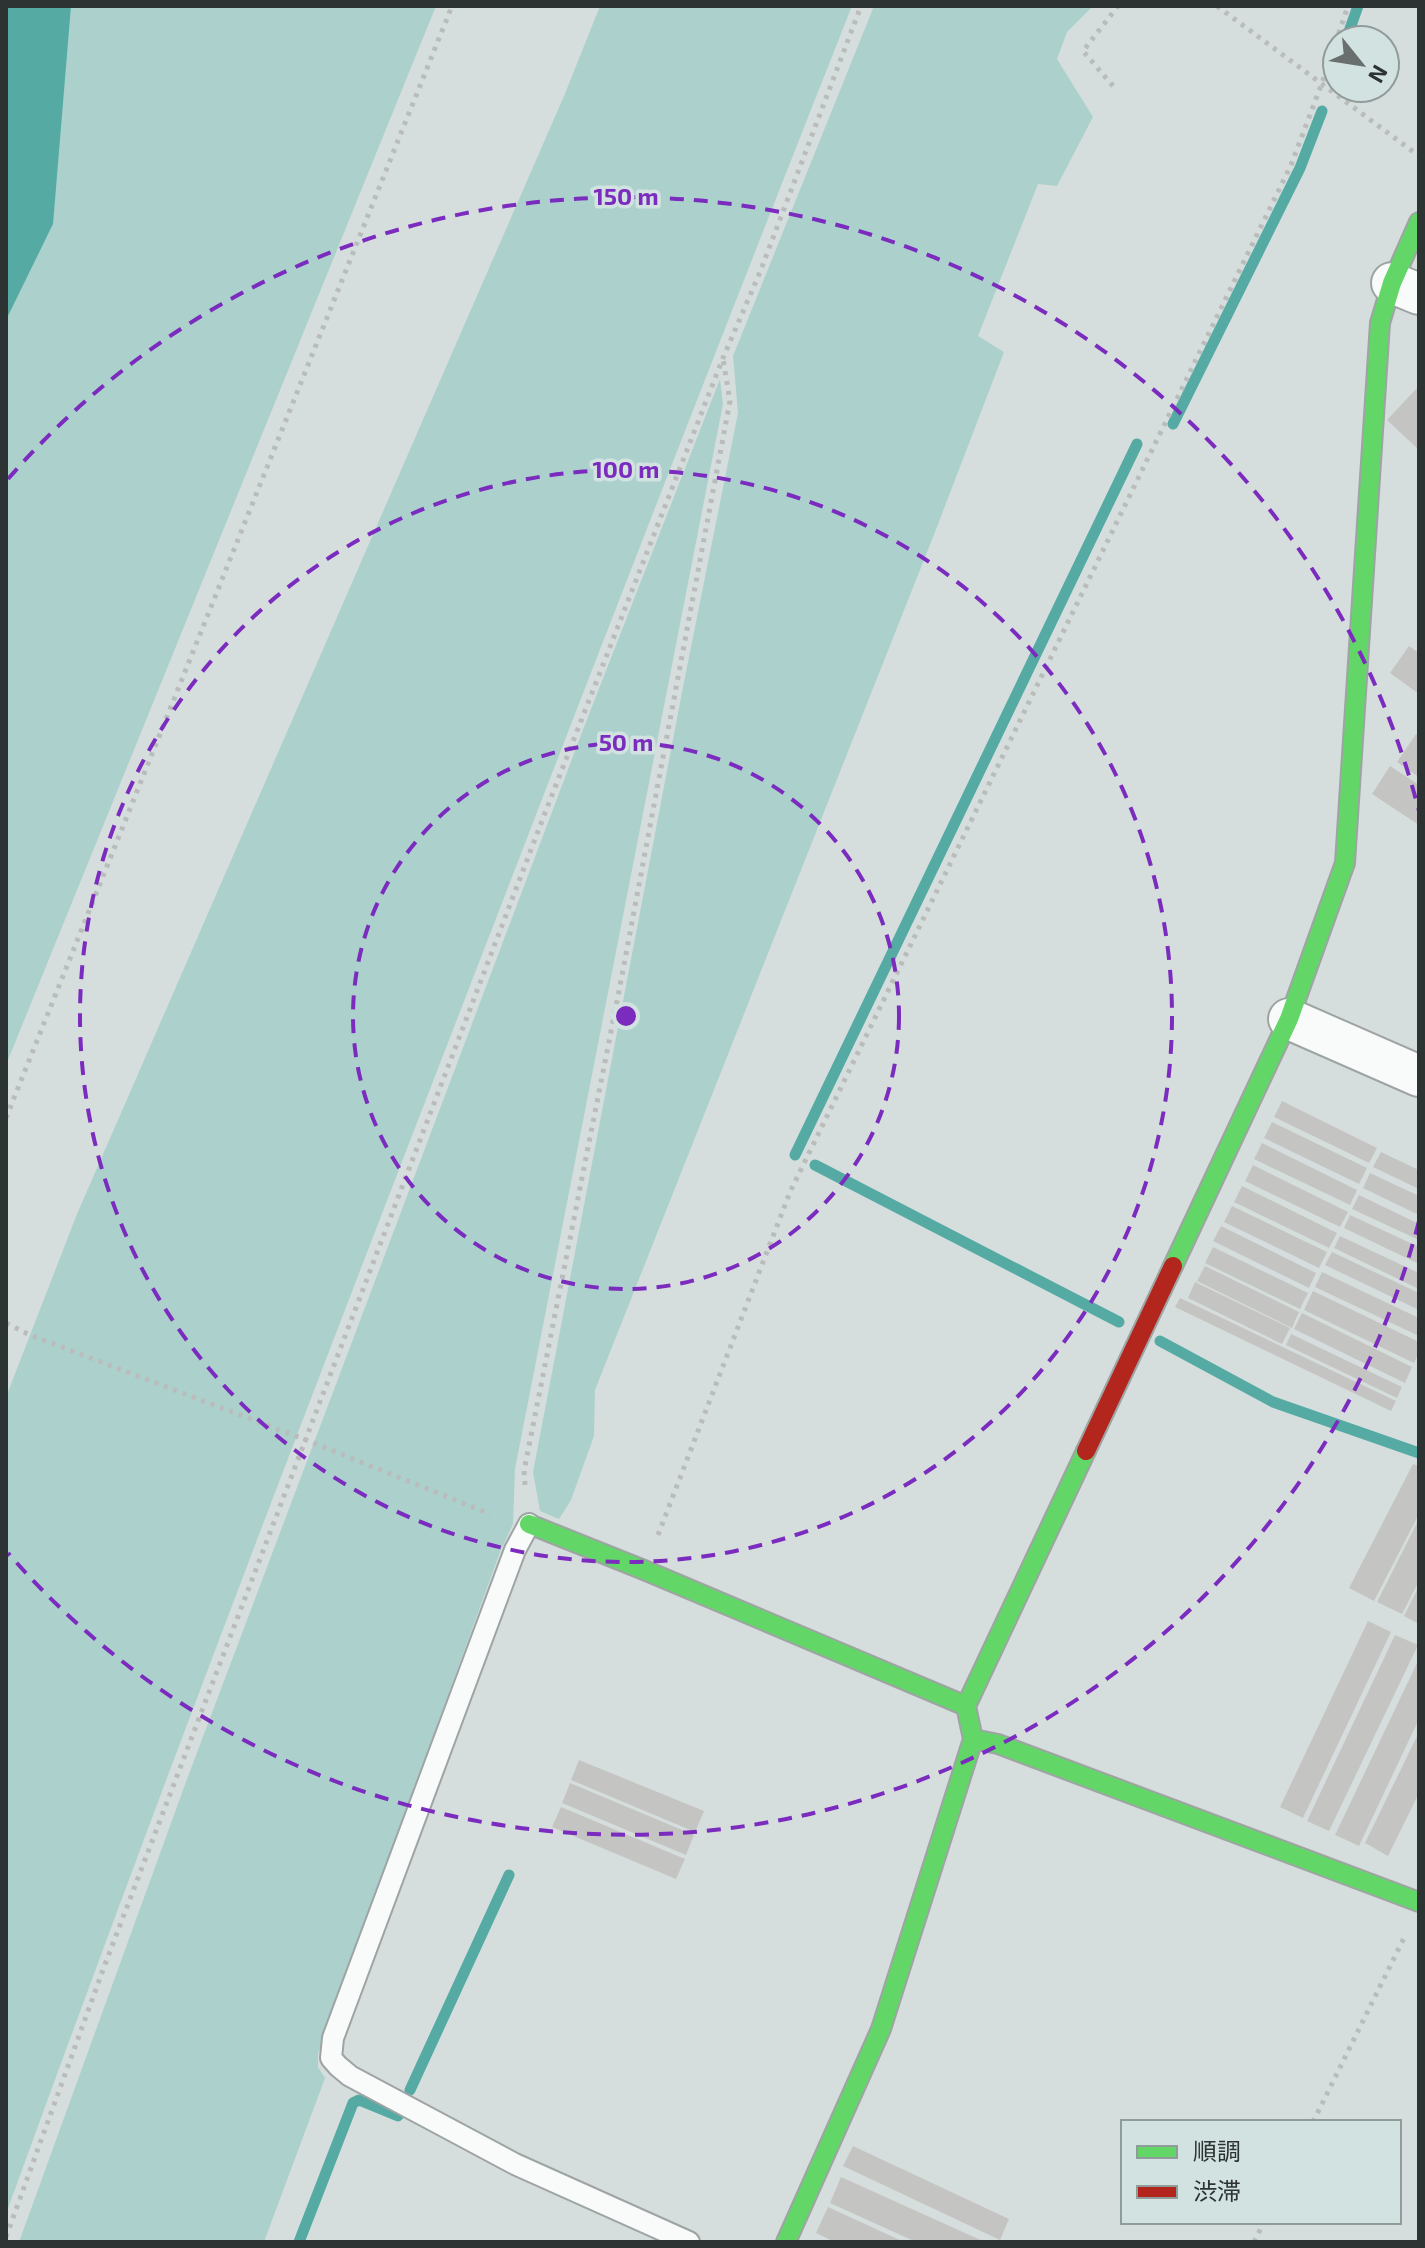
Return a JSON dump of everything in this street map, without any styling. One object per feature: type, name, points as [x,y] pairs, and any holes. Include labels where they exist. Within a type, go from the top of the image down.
[{"type":"street","points":[[786,2242],[881,2029],[973,1739],[966,1706],[1289,1019],[1345,863],[1380,323],[1405,288],[1419,222]]},
{"type":"street","points":[[1289,1019],[1419,1076]]},
{"type":"street","points":[[529,1524],[966,1706]]},
{"type":"street","points":[[973,1739],[998,1744],[1419,1902]]},
{"type":"lane","points":[[529,1524],[515,1550],[333,2038],[331,2058],[350,2076],[515,2164],[689,2242]]},
{"type":"path","points":[[6,1118],[452,6]]},
{"type":"path","points":[[6,2237],[104,1967],[545,813],[723,358],[760,272],[861,6]]},
{"type":"path","points":[[1113,86],[1083,51],[1118,6]]},
{"type":"path","points":[[1217,6],[1321,82]]},
{"type":"path","points":[[644,1570],[790,1192],[1291,165],[1321,86]]},
{"type":"path","points":[[1350,104],[1419,156]]},
{"type":"path","points":[[529,1524],[524,1471],[622,975],[730,401],[723,358]]},
{"type":"path","points":[[6,1323],[498,1518]]},
{"type":"path","points":[[1314,2120],[1405,1937]]},
{"type":"path","points":[[1254,2242],[1263,2224]]},
{"type":"shaded area","points":[[50,6],[436,6],[6,1065],[6,78]]},
{"type":"shaded area","points":[[600,6],[852,6],[302,1421],[6,2214],[6,1397],[77,1214],[564,96]]},
{"type":"shaded area","points":[[874,6],[1093,6],[1067,32],[1057,59],[1093,117],[1057,186],[1038,184],[978,336],[1004,352],[595,1390],[594,1436],[571,1500],[559,1519],[540,1511],[533,1472],[738,413],[733,356]]},
{"type":"shaded area","points":[[720,379],[723,404],[515,1469],[513,1524],[500,1552],[318,2054],[318,2067],[325,2078],[264,2242],[19,2242],[187,1779],[584,727]]},
{"type":"water","points":[[6,6],[71,6],[53,224],[6,320]]},
{"type":"building","points":[[1419,386],[1419,450],[1387,420]]},
{"type":"building","points":[[1409,646],[1419,653],[1419,694],[1390,673]]},
{"type":"building","points":[[1416,734],[1419,736],[1419,777],[1397,762]]},
{"type":"building","points":[[1390,766],[1419,785],[1419,825],[1372,794]]},
{"type":"building","points":[[1282,1101],[1377,1148],[1369,1163],[1274,1117]]},
{"type":"building","points":[[1272,1122],[1367,1168],[1359,1184],[1264,1138]]},
{"type":"building","points":[[1262,1143],[1357,1190],[1350,1205],[1254,1159]]},
{"type":"building","points":[[1381,1152],[1419,1170],[1419,1189],[1373,1167]]},
{"type":"building","points":[[1253,1165],[1348,1212],[1340,1227],[1245,1181]]},
{"type":"building","points":[[1370,1173],[1419,1196],[1419,1215],[1363,1188]]},
{"type":"building","points":[[1242,1186],[1337,1233],[1329,1248],[1234,1202]]},
{"type":"building","points":[[1359,1195],[1419,1224],[1419,1240],[1352,1209]]},
{"type":"building","points":[[1232,1206],[1327,1252],[1319,1268],[1224,1222]]},
{"type":"building","points":[[1350,1215],[1419,1247],[1419,1264],[1344,1228]]},
{"type":"building","points":[[1221,1226],[1316,1273],[1309,1288],[1213,1241]]},
{"type":"building","points":[[1340,1236],[1419,1273],[1419,1289],[1334,1248]]},
{"type":"building","points":[[1213,1247],[1308,1293],[1300,1309],[1205,1263]]},
{"type":"building","points":[[1332,1252],[1419,1293],[1419,1310],[1325,1265]]},
{"type":"building","points":[[1205,1266],[1299,1312],[1292,1328],[1197,1281]]},
{"type":"building","points":[[1322,1272],[1419,1318],[1419,1336],[1315,1287]]},
{"type":"building","points":[[1195,1282],[1290,1328],[1282,1344],[1188,1298]]},
{"type":"building","points":[[1313,1291],[1419,1342],[1419,1353],[1414,1363],[1304,1310]]},
{"type":"building","points":[[1180,1298],[1396,1401],[1391,1411],[1175,1307]]},
{"type":"building","points":[[1302,1313],[1412,1367],[1405,1383],[1294,1329]]},
{"type":"building","points":[[1291,1334],[1402,1387],[1397,1398],[1286,1345]]},
{"type":"building","points":[[1413,1464],[1419,1466],[1419,1514],[1374,1601],[1349,1588]]},
{"type":"building","points":[[1419,1519],[1419,1581],[1402,1614],[1377,1602]]},
{"type":"building","points":[[1419,1586],[1419,1624],[1404,1616]]},
{"type":"building","points":[[1368,1621],[1391,1632],[1303,1818],[1280,1807]]},
{"type":"building","points":[[1395,1635],[1418,1645],[1329,1831],[1307,1821]]},
{"type":"building","points":[[1419,1659],[1419,1719],[1359,1846],[1335,1835]]},
{"type":"building","points":[[1419,1732],[1419,1793],[1388,1856],[1365,1843]]},
{"type":"building","points":[[579,1760],[704,1811],[695,1832],[571,1780]]},
{"type":"building","points":[[570,1783],[694,1835],[686,1855],[562,1803]]},
{"type":"building","points":[[561,1807],[685,1859],[676,1879],[552,1827]]},
{"type":"building","points":[[853,2146],[1009,2219],[1000,2240],[843,2166]]},
{"type":"building","points":[[841,2177],[985,2242],[916,2242],[830,2203]]},
{"type":"building","points":[[828,2207],[904,2242],[835,2242],[816,2233]]},
{"type":"waterway","points":[[1352,24],[1358,6]]},
{"type":"waterway","points":[[1173,424],[1300,168],[1322,111]]},
{"type":"waterway","points":[[795,1155],[1137,444]]},
{"type":"waterway","points":[[815,1165],[1119,1322]]},
{"type":"waterway","points":[[1160,1341],[1273,1402],[1419,1453]]},
{"type":"waterway","points":[[410,2090],[509,1875]]},
{"type":"waterway","points":[[299,2242],[353,2103],[359,2100],[398,2116]]},
{"type":"traffic: fast","points":[[1173,1266],[1289,1019],[1345,863],[1380,323],[1392,283],[1419,222]]},
{"type":"traffic: fast","points":[[786,2242],[881,2029],[973,1739],[966,1706],[1086,1451]]},
{"type":"traffic: fast","points":[[529,1524],[966,1706]]},
{"type":"traffic: fast","points":[[973,1739],[998,1744],[1419,1902]]},
{"type":"traffic: jam","points":[[1086,1451],[1173,1266]]}]
